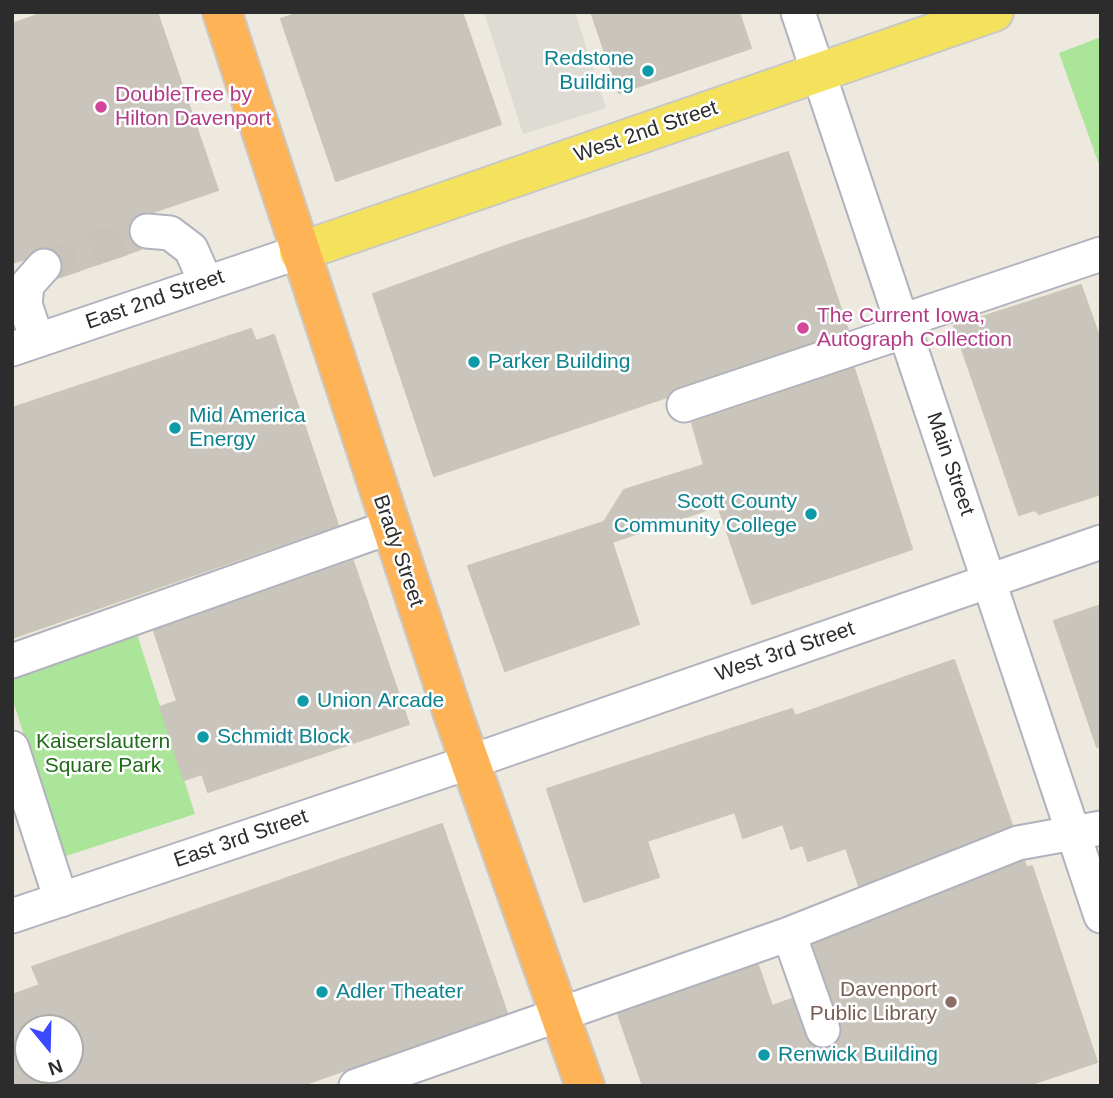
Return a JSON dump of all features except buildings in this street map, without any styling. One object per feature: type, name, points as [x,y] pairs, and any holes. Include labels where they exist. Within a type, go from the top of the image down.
[{"type":"highway","name":"Brady Street","points":[[222,12],[390,527],[585,1086]]},
{"type":"main road","name":"West 2nd Street","points":[[299,252],[979,15]]},
{"type":"street","name":"Main Street","points":[[798,12],[989,580],[1087,832],[1101,916]]},
{"type":"street","points":[[147,231],[170,233],[191,249],[206,283]]},
{"type":"street","name":"East 2nd Street","points":[[24,345],[299,252]]},
{"type":"street","points":[[684,405],[1101,254]]},
{"type":"street","points":[[24,345],[27,285],[44,266]]},
{"type":"street","points":[[12,661],[390,527]]},
{"type":"street","name":"West 3rd Street","points":[[470,762],[1101,542]]},
{"type":"street","points":[[12,748],[61,900]]},
{"type":"street","name":"East 3rd Street","points":[[12,916],[470,762]]},
{"type":"street","points":[[356,1086],[789,934],[1018,844],[1087,832]]},
{"type":"street","points":[[789,934],[823,1030]]},
{"type":"green space","points":[[1101,37],[1101,170],[1059,53]]},
{"type":"green space","name":"Kaiserslautern Square Park","points":[[136,631],[195,814],[63,857],[12,698],[12,671]]},
{"type":"shaded area","points":[[484,12],[575,12],[606,108],[523,134]]},
{"type":"tunnel","points":[[44,266],[147,231]]},
{"type":"place","name":"Redstone Building","points":[[648,71]]},
{"type":"place","name":"DoubleTree by Hilton Davenport","points":[[101,107]]},
{"type":"place","name":"The Current Iowa, Autograph Collection","points":[[803,328]]},
{"type":"place","name":"Parker Building","points":[[474,362]]},
{"type":"place","name":"Mid America Energy","points":[[175,428]]},
{"type":"place","name":"Scott County Community College","points":[[811,514]]},
{"type":"place","name":"Union Arcade","points":[[303,701]]},
{"type":"place","name":"Schmidt Block","points":[[203,737]]},
{"type":"place","name":"Adler Theater","points":[[322,992]]},
{"type":"place","name":"Davenport Public Library","points":[[951,1002]]},
{"type":"place","name":"Renwick Building","points":[[764,1055]]}]
